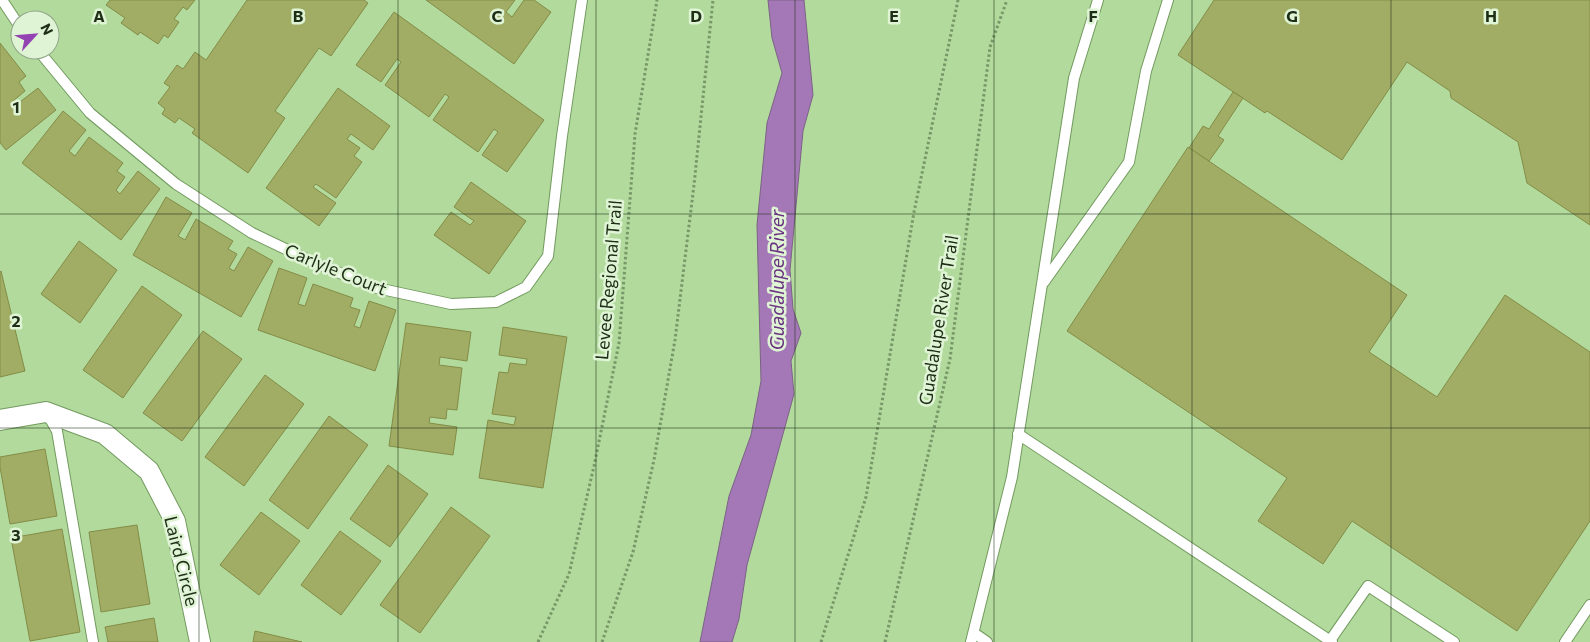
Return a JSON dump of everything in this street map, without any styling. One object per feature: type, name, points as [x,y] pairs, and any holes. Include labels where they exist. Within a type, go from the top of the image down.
[{"type":"street","points":[[0,420],[46,412]]},
{"type":"street","name":"Laird Circle","points":[[46,412],[105,434],[148,470],[175,521],[200,642]]},
{"type":"lane","points":[[2,0],[10,12]]},
{"type":"lane","name":"Carlyle Court","points":[[46,60],[90,113],[176,184],[252,233],[315,263],[377,288],[451,304],[496,302],[526,287],[548,256],[562,136],[582,0]]},
{"type":"lane","points":[[987,642],[972,638],[1012,477],[1074,78],[1098,0]]},
{"type":"lane","points":[[1042,284],[1129,162],[1146,71],[1168,0]]},
{"type":"lane","points":[[46,412],[57,432],[93,642]]},
{"type":"lane","points":[[1018,434],[1330,642],[1368,586],[1454,642]]},
{"type":"lane","points":[[1565,642],[1590,605]]},
{"type":"path","name":"Levee Regional Trail","points":[[538,642],[569,574],[594,466],[619,343],[635,134],[657,0]]},
{"type":"path","points":[[602,642],[633,552],[654,460],[673,350],[694,185],[713,0]]},
{"type":"path","points":[[821,642],[866,497],[914,212],[958,0]]},
{"type":"path","name":"Guadalupe River Trail","points":[[885,642],[950,359],[990,47],[1007,0]]},
{"type":"water","name":"Guadalupe River","points":[[768,0],[804,0],[813,95],[803,131],[790,270],[793,309],[801,333],[791,361],[794,394],[747,565],[739,619],[732,642],[700,642],[729,496],[751,435],[761,381],[757,225],[767,123],[782,73],[772,38]]},
{"type":"building","points":[[110,0],[195,0],[187,10],[183,7],[174,19],[179,22],[168,38],[164,35],[158,44],[140,32],[138,35],[121,23],[125,18],[106,5]]},
{"type":"building","points":[[247,0],[364,0],[368,3],[331,56],[319,48],[275,111],[285,118],[248,173],[192,133],[195,129],[179,118],[175,123],[162,114],[165,109],[158,103],[170,87],[164,83],[177,65],[183,69],[195,52],[206,60]]},
{"type":"building","points":[[426,0],[515,0],[506,12],[512,17],[524,0],[534,0],[551,12],[514,64]]},
{"type":"building","points":[[1214,0],[1590,0],[1590,225],[1527,183],[1518,142],[1451,98],[1450,91],[1407,62],[1342,160],[1267,111],[1265,113],[1178,55]]},
{"type":"building","points":[[394,12],[544,120],[507,172],[482,155],[498,132],[494,129],[478,152],[433,120],[449,97],[445,94],[429,117],[385,85],[401,62],[397,59],[381,82],[356,65]]},
{"type":"building","points":[[0,43],[10,56],[10,60],[13,60],[26,76],[19,82],[25,91],[13,101],[16,105],[38,88],[56,110],[6,150],[0,143]]},
{"type":"building","points":[[338,88],[390,126],[373,150],[351,134],[347,139],[360,148],[354,156],[362,162],[336,198],[316,184],[313,187],[336,203],[319,226],[266,188]]},
{"type":"building","points":[[1233,92],[1243,98],[1218,136],[1224,140],[1209,161],[1189,148],[1203,126],[1209,129]]},
{"type":"building","points":[[63,111],[86,130],[69,151],[75,156],[89,137],[123,163],[117,171],[125,177],[116,190],[120,194],[138,171],[160,189],[121,240],[22,163]]},
{"type":"building","points":[[1188,147],[1407,295],[1369,352],[1437,397],[1505,295],[1590,352],[1590,521],[1517,631],[1352,521],[1323,564],[1258,521],[1287,478],[1067,331]]},
{"type":"building","points":[[471,182],[526,221],[489,274],[434,235],[451,212],[470,225],[474,221],[454,207]]},
{"type":"building","points":[[166,197],[192,213],[178,236],[185,240],[196,219],[233,241],[228,249],[237,254],[229,268],[234,271],[248,247],[273,261],[241,317],[133,255]]},
{"type":"building","points":[[79,241],[117,270],[80,323],[41,294]]},
{"type":"building","points":[[279,268],[307,278],[298,304],[305,306],[313,284],[353,298],[350,307],[360,310],[354,326],[360,328],[369,301],[396,310],[375,371],[258,330]]},
{"type":"building","points":[[0,272],[25,371],[0,377]]},
{"type":"building","points":[[142,286],[182,315],[123,398],[83,370]]},
{"type":"building","points":[[406,323],[471,332],[467,361],[440,357],[439,365],[462,368],[457,410],[447,409],[446,419],[430,417],[429,423],[457,427],[453,455],[389,446]]},
{"type":"building","points":[[503,327],[567,337],[543,488],[479,478],[488,420],[514,425],[516,417],[492,414],[499,372],[508,373],[510,363],[526,365],[527,359],[499,355]]},
{"type":"building","points":[[203,331],[242,359],[182,441],[143,413]]},
{"type":"building","points":[[265,375],[304,404],[244,486],[205,457]]},
{"type":"building","points":[[329,416],[368,445],[308,529],[269,500]]},
{"type":"building","points":[[45,449],[57,516],[10,524],[0,457]]},
{"type":"building","points":[[388,465],[428,494],[390,547],[350,519]]},
{"type":"building","points":[[451,507],[490,536],[420,633],[380,605]]},
{"type":"building","points":[[261,512],[300,541],[259,595],[220,565]]},
{"type":"building","points":[[137,525],[150,604],[101,612],[89,532]]},
{"type":"building","points":[[62,529],[80,632],[30,641],[11,538]]},
{"type":"building","points":[[340,531],[381,561],[341,615],[301,585]]},
{"type":"building","points":[[154,618],[158,642],[108,642],[105,627]]},
{"type":"building","points":[[255,631],[302,642],[253,642]]}]
